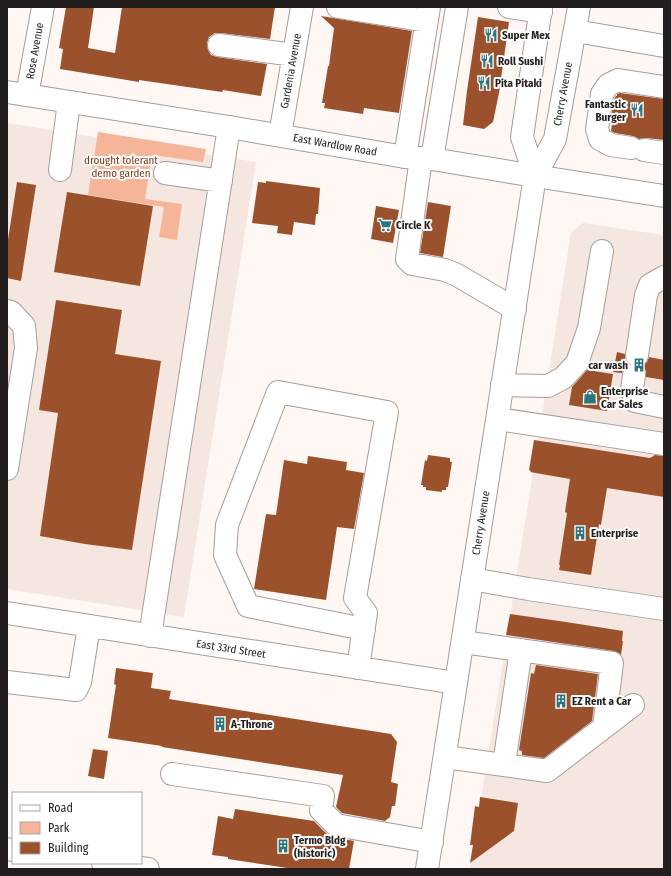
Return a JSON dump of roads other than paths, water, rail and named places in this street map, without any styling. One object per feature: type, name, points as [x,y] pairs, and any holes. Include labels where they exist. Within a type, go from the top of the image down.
[{"type":"main road","name":"Rose Avenue","points":[[17,93],[43,7]]},
{"type":"main road","name":"Gardenia Avenue","points":[[280,135],[302,7]]},
{"type":"main road","points":[[338,7],[428,14],[420,158],[407,259],[412,264],[445,270],[457,275],[514,309]]},
{"type":"main road","points":[[420,158],[457,7]]},
{"type":"main road","points":[[509,7],[541,9]]},
{"type":"main road","name":"Cherry Avenue","points":[[427,869],[535,176],[555,139],[579,7]]},
{"type":"main road","name":"Cherry Avenue","points":[[535,176],[522,137],[541,9]]},
{"type":"main road","points":[[574,31],[664,46]]},
{"type":"main road","points":[[219,45],[294,55]]},
{"type":"main road","points":[[646,151],[611,145],[600,139],[597,129],[602,94],[608,85],[618,80],[664,87]]},
{"type":"main road","name":"East Wardlow Road","points":[[17,93],[664,196]]},
{"type":"main road","points":[[60,170],[69,102]]},
{"type":"main road","points":[[150,636],[229,127]]},
{"type":"main road","points":[[165,173],[221,181]]},
{"type":"main road","points":[[502,385],[548,386],[563,378],[577,363],[589,328],[602,251]]},
{"type":"main road","points":[[664,277],[650,286],[646,295],[632,390],[635,401],[664,407]]},
{"type":"main road","points":[[7,311],[10,312],[24,326],[26,348],[7,469]]},
{"type":"main road","points":[[358,668],[364,629],[366,613],[356,598],[387,412],[278,392],[227,525],[226,555],[248,606],[364,629]]},
{"type":"main road","points":[[498,418],[664,444]]},
{"type":"main road","points":[[472,579],[664,610]]},
{"type":"main road","name":"East 33rd Street","points":[[7,614],[456,684]]},
{"type":"main road","points":[[7,682],[76,690],[80,682],[89,626]]},
{"type":"main road","points":[[463,642],[612,663],[604,727]]},
{"type":"main road","points":[[504,764],[522,650]]},
{"type":"main road","points":[[445,757],[547,771],[632,705]]},
{"type":"main road","points":[[172,774],[323,796],[321,810],[336,825],[432,842]]},
{"type":"main road","points":[[110,864],[136,868]]},
{"type":"place","name":"Super Mex","points":[[491,35]]},
{"type":"place","name":"Roll Sushi","points":[[487,61]]},
{"type":"place","name":"Pita Pitaki","points":[[484,83]]},
{"type":"place","name":"Fantastic Burger","points":[[637,110]]},
{"type":"place","name":"Circle K","points":[[385,225]]},
{"type":"place","name":"car wash","points":[[639,365]]},
{"type":"place","name":"Enterprise Car Sales","points":[[590,397]]},
{"type":"place","name":"Enterprise","points":[[580,533]]},
{"type":"place","name":"EZ Rent a Car","points":[[561,701]]},
{"type":"place","name":"A-Throne","points":[[220,724]]},
{"type":"place","name":"Termo Bldg (historic)","points":[[283,846]]},
{"type":"park label","name":"drought tolerant demo garden","points":[[121,166]]}]
